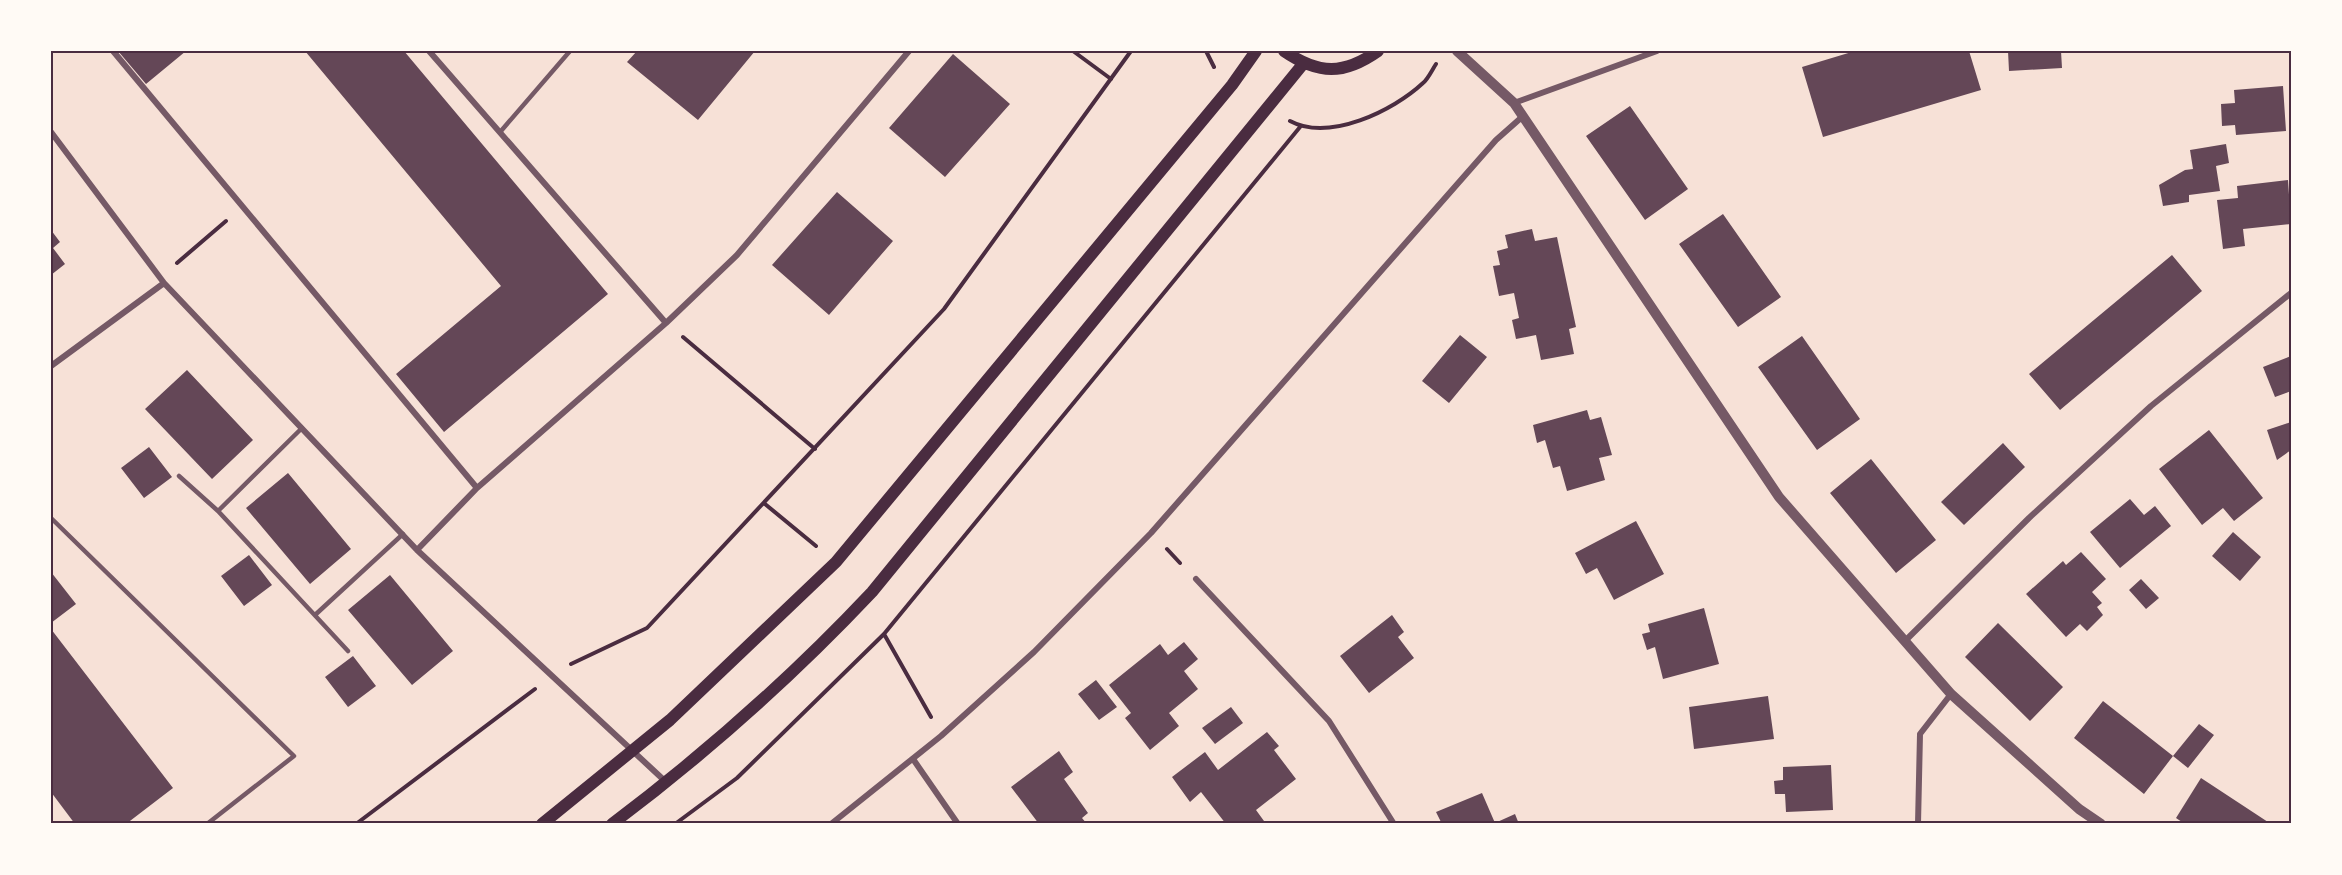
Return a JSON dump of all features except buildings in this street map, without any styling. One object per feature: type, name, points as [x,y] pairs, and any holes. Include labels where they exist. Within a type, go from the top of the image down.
[{"type":"main road","points":[[542,824],[678,713],[836,562],[1232,85],[1256,51]]},
{"type":"main road","points":[[1284,51],[1302,63],[1322,69],[1342,69],[1361,63],[1378,51]]},
{"type":"main road","points":[[612,824],[667,783],[736,723],[822,643],[872,592],[1302,63]]},
{"type":"street","points":[[113,51],[477,489]]},
{"type":"street","points":[[429,51],[666,323]]},
{"type":"street","points":[[417,550],[477,489],[666,323],[737,255],[909,51]]},
{"type":"street","points":[[1457,51],[1514,103],[1779,497],[1951,694],[2079,809],[2101,824]]},
{"type":"street","points":[[1514,103],[1657,51]]},
{"type":"street","points":[[831,824],[941,736],[1035,652],[1151,533],[1496,140],[1522,117]]},
{"type":"street","points":[[51,132],[162,280],[417,550],[667,783]]},
{"type":"street","points":[[51,366],[162,280]]},
{"type":"street","points":[[1905,641],[2029,518],[2151,406],[2291,293]]},
{"type":"street","points":[[1196,579],[1329,721],[1394,824]]},
{"type":"street","points":[[1918,824],[1920,734],[1951,694]]},
{"type":"street","points":[[913,759],[958,824]]},
{"type":"lane","points":[[501,131],[570,51]]},
{"type":"lane","points":[[218,511],[302,428]]},
{"type":"lane","points":[[179,476],[218,511],[348,651]]},
{"type":"lane","points":[[51,518],[294,756],[207,824]]},
{"type":"lane","points":[[315,615],[402,534]]},
{"type":"path","points":[[1073,51],[1111,79]]},
{"type":"path","points":[[356,824],[566,666],[647,628],[765,504],[944,309],[1131,51]]},
{"type":"path","points":[[1206,51],[1214,66],[1232,85]]},
{"type":"path","points":[[1264,108],[1300,127],[1331,129],[1378,112],[1424,83],[1440,59]]},
{"type":"path","points":[[675,824],[737,778],[884,634],[1300,127]]},
{"type":"path","points":[[162,280],[243,207]]},
{"type":"path","points":[[666,323],[815,449]]},
{"type":"path","points":[[1151,533],[1196,579]]},
{"type":"path","points":[[884,634],[941,736]]}]
